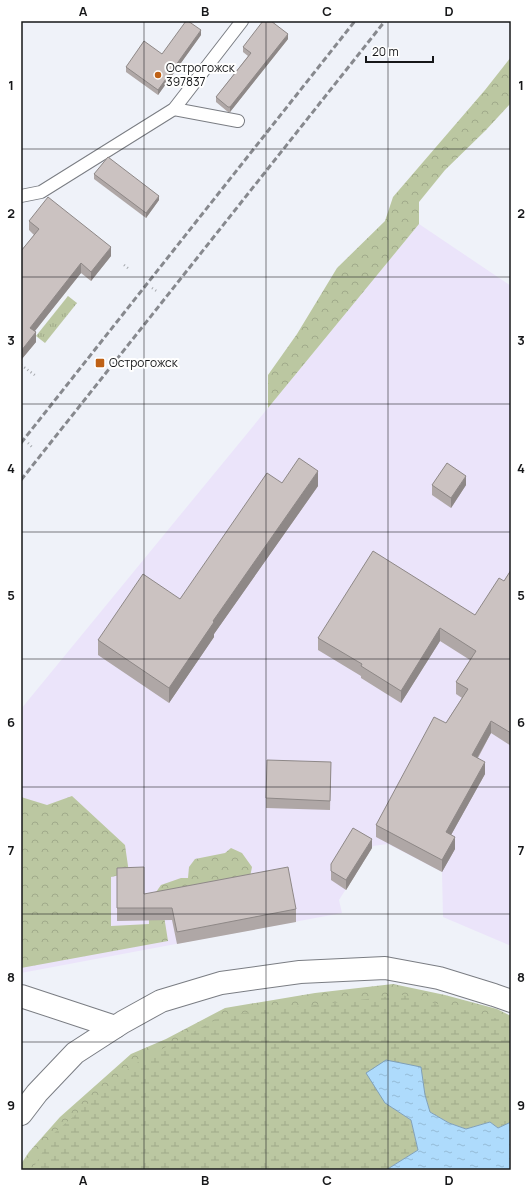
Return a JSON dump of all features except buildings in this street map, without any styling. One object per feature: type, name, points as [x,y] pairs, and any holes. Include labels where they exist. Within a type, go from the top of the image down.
[{"type":"main road","points":[[21,1114],[37,1093],[75,1053],[161,1000],[221,983],[300,972],[385,968],[439,978],[511,1001]]},
{"type":"main road","points":[[21,996],[115,1027]]},
{"type":"lane","points":[[21,196],[41,192],[174,109],[242,21]]},
{"type":"lane","points":[[174,109],[238,121]]},
{"type":"path","points":[[124,265],[128,269]]},
{"type":"path","points":[[152,288],[158,292]]},
{"type":"path","points":[[21,365],[36,376]]},
{"type":"path","points":[[28,443],[33,448]]},
{"type":"shaded area","points":[[419,224],[511,286],[511,946],[443,917],[442,872],[388,844],[373,846],[339,900],[342,913],[21,973],[21,709]]},
{"type":"green space","points":[[511,57],[511,103],[445,170],[419,202],[419,224],[268,408],[268,375],[297,334],[337,268],[385,221],[393,197],[485,90]]},
{"type":"green space","points":[[68,296],[77,303],[45,343],[36,336]]},
{"type":"green space","points":[[72,796],[125,845],[129,873],[111,877],[111,926],[149,924],[149,902],[161,885],[181,878],[188,878],[189,867],[195,859],[225,853],[231,848],[242,853],[252,867],[249,882],[161,897],[168,941],[21,968],[21,797],[47,805]]},
{"type":"green space","points":[[393,984],[445,995],[497,1009],[511,1016],[511,1122],[425,1095],[67,1170],[21,1170],[21,1164],[29,1152],[60,1117],[131,1054],[166,1039],[225,1008],[315,993]]},
{"type":"green space","points":[[402,995],[511,1022],[511,1122],[498,1128],[490,1122],[466,1129],[449,1123],[430,1112],[425,1095],[421,1067],[385,1103],[411,1120],[418,1150],[386,1170],[32,1170],[53,1134],[133,1065],[224,1015]]},
{"type":"water","points":[[386,1060],[421,1067],[425,1095],[430,1112],[449,1123],[466,1129],[490,1122],[498,1128],[511,1122],[511,1170],[386,1170],[418,1150],[411,1120],[385,1103],[366,1073]]},
{"type":"railway","points":[[21,443],[355,21]]},
{"type":"railway","points":[[21,480],[385,21]]},
{"type":"place","name":"Острогожск 397837","points":[[158,75]]},
{"type":"place","name":"Острогожск","points":[[100,363]]}]
